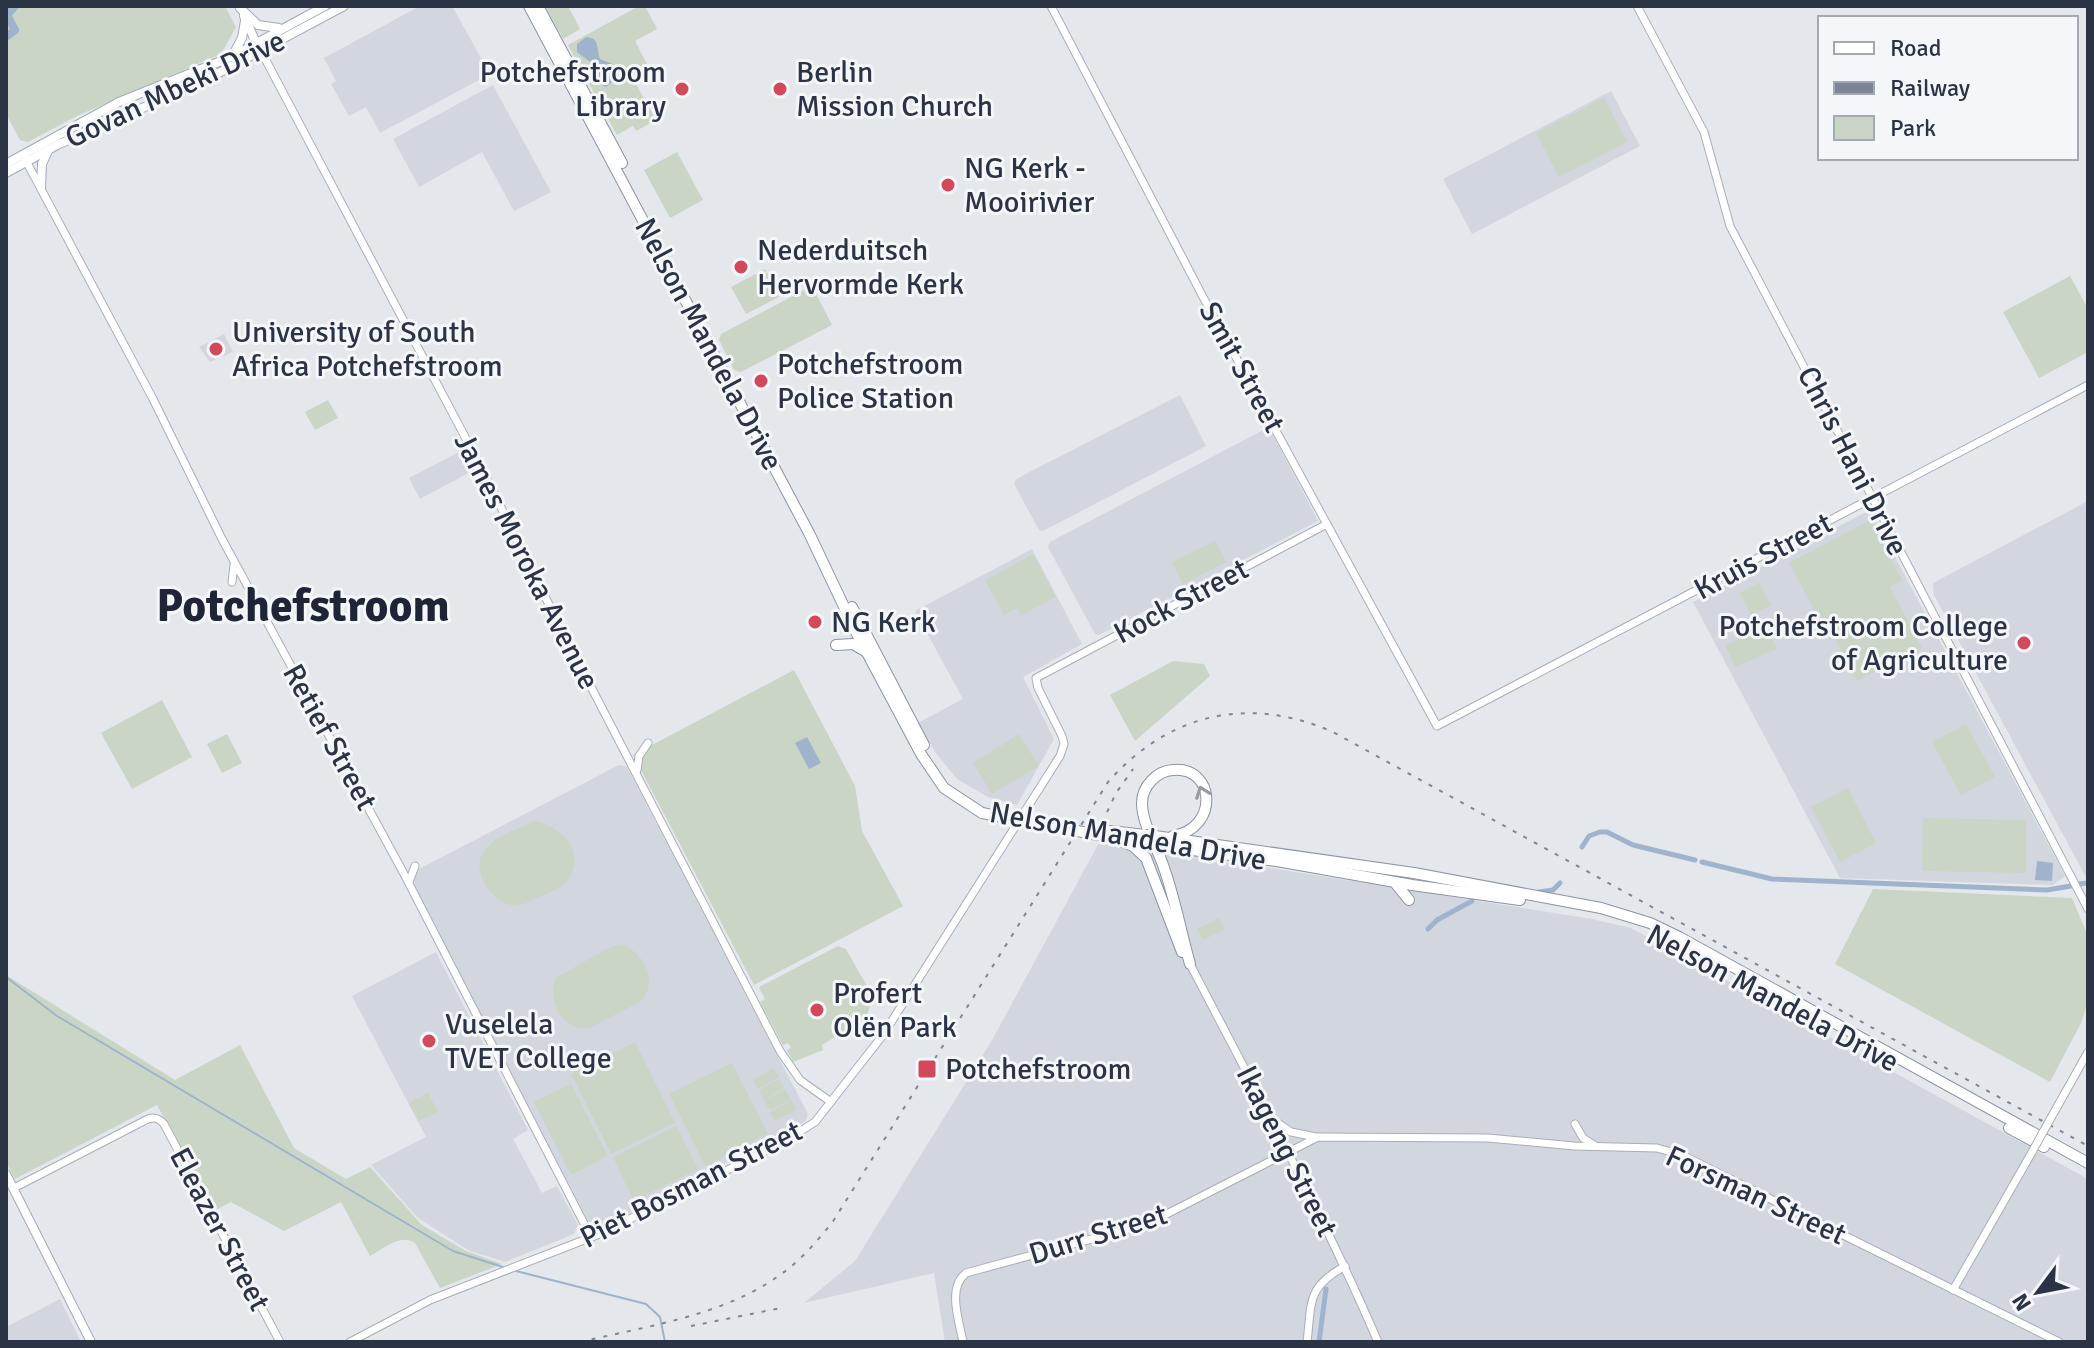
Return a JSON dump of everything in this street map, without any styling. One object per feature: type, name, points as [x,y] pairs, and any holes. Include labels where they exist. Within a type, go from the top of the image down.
[{"type":"highway","name":"Nelson Mandela Drive","points":[[529,6],[809,533],[867,652],[933,774],[957,798],[984,810],[1110,834],[1414,873],[1601,908],[1641,920],[1679,937],[2088,1163]]},
{"type":"highway","name":"Nelson Mandela Drive","points":[[538,6],[802,505],[934,766],[957,791],[984,810]]},
{"type":"highway","points":[[836,645],[853,644],[867,652]]},
{"type":"highway","points":[[1154,839],[1189,832],[1199,825],[1205,815],[1207,802],[1204,787],[1188,773],[1174,770],[1160,774],[1146,787],[1142,805],[1165,871],[1190,964]]},
{"type":"highway","points":[[1110,834],[1128,843],[1146,858],[1174,935],[1190,964]]},
{"type":"highway","name":"Nelson Mandela Drive","points":[[1154,839],[1393,882],[1542,904],[1640,926],[1704,958],[2088,1171]]},
{"type":"highway","points":[[1393,882],[1409,900]]},
{"type":"main road","name":"Govan Mbeki Drive","points":[[6,164],[51,148],[200,83],[286,27],[325,6]]},
{"type":"main road","name":"Govan Mbeki Drive","points":[[6,173],[24,158],[135,94],[258,47],[344,6]]},
{"type":"main road","points":[[239,7],[258,25],[271,29],[286,27]]},
{"type":"main road","name":"James Moroka Avenue","points":[[239,7],[258,47]]},
{"type":"main road","points":[[231,57],[242,38],[245,17]]},
{"type":"main road","points":[[41,187],[42,164],[51,148]]},
{"type":"main road","points":[[6,1174],[91,1342]]},
{"type":"street","name":"Smit Street","points":[[1051,6],[1203,297],[1437,726]]},
{"type":"street","name":"Chris Hani Drive","points":[[1637,6],[1704,132],[1730,226],[2088,909]]},
{"type":"street","name":"James Moroka Avenue","points":[[258,47],[482,469],[787,1063],[800,1080],[831,1102]]},
{"type":"street","name":"Retief Street","points":[[24,158],[153,399],[234,562],[409,884],[591,1237]]},
{"type":"street","name":"Kruis Street","points":[[1437,726],[2088,385]]},
{"type":"street","name":"Kock Street","points":[[1036,678],[1327,524]]},
{"type":"street","points":[[232,582],[234,562]]},
{"type":"street","name":"Piet Bosman Street","points":[[350,1342],[430,1300],[591,1237],[798,1134],[818,1119],[886,1032],[1060,756],[1064,744],[1062,736],[1036,678]]},
{"type":"street","points":[[638,776],[639,756],[648,743]]},
{"type":"street","points":[[409,884],[415,866]]},
{"type":"street","name":"Ikageng Street","points":[[1190,964],[1288,1151],[1345,1266],[1378,1342]]},
{"type":"street","points":[[1953,1290],[2088,1052]]},
{"type":"street","name":"Eleazer Street","points":[[14,1188],[151,1117],[157,1119],[164,1124],[280,1342]]},
{"type":"street","points":[[1271,1118],[1291,1132],[1318,1137]]},
{"type":"street","points":[[1575,1124],[1583,1138],[1597,1146]]},
{"type":"street","name":"Forsman Street","points":[[1288,1151],[1318,1137],[1488,1138],[1674,1151],[2059,1342]]},
{"type":"street","name":"Durr Street","points":[[963,1342],[955,1291],[958,1281],[966,1273],[1147,1224],[1288,1151]]},
{"type":"street","points":[[1307,1342],[1314,1291],[1328,1275],[1345,1266]]},
{"type":"shaded area","points":[[420,6],[452,6],[490,74],[380,133],[366,107],[349,116],[331,84],[336,81],[324,58]]},
{"type":"shaded area","points":[[493,85],[551,192],[514,211],[482,152],[419,187],[393,139]]},
{"type":"shaded area","points":[[1611,91],[1640,146],[1472,234],[1443,179]]},
{"type":"shaded area","name":"University of South Africa Potchefstroom","points":[[224,334],[233,352],[210,362],[199,347]]},
{"type":"shaded area","points":[[1180,395],[1206,446],[1043,531],[1039,530],[1014,484],[1016,479]]},
{"type":"shaded area","points":[[1269,427],[1318,521],[1099,635],[1095,634],[1048,547],[1050,542]]},
{"type":"shaded area","points":[[461,451],[472,471],[420,499],[409,478]]},
{"type":"shaded area","name":"Potchefstroom College of Agriculture","points":[[2088,501],[2088,881],[1934,595],[1933,583]]},
{"type":"shaded area","points":[[1870,510],[2065,876],[2053,885],[1840,878],[1693,602]]},
{"type":"shaded area","points":[[1032,549],[1082,644],[1023,677],[1054,739],[1017,805],[988,797],[957,779],[935,752],[918,723],[963,699],[915,611]]},
{"type":"shaded area","points":[[619,765],[627,767],[808,1114],[806,1121],[597,1230],[592,1228],[412,883],[415,871]]},
{"type":"shaded area","points":[[1100,841],[1592,919],[1631,928],[2088,1179],[2088,1342],[945,1342],[934,1273],[804,1303],[855,1261],[991,1042]]},
{"type":"shaded area","points":[[436,952],[528,1130],[513,1139],[542,1193],[557,1186],[578,1225],[574,1234],[505,1262],[468,1250],[418,1218],[371,1165],[426,1137],[352,996]]},
{"type":"shaded area","points":[[60,1299],[81,1342],[6,1342],[6,1327]]},
{"type":"green space","points":[[6,6],[225,6],[236,27],[221,54],[79,115],[28,142],[20,140],[6,114]]},
{"type":"green space","points":[[545,6],[568,6],[580,29],[563,39]]},
{"type":"green space","points":[[639,6],[645,6],[657,29],[635,41],[651,72],[635,82],[656,120],[636,131],[633,126],[617,135],[568,45]]},
{"type":"green space","points":[[1604,98],[1627,142],[1559,177],[1536,133]]},
{"type":"green space","points":[[677,152],[703,200],[670,218],[644,170]]},
{"type":"green space","points":[[765,269],[779,297],[746,314],[731,287]]},
{"type":"green space","points":[[2070,276],[2088,309],[2088,352],[2039,378],[2003,312]]},
{"type":"green space","points":[[812,286],[832,325],[741,372],[734,370],[719,340],[721,334]]},
{"type":"green space","points":[[328,400],[338,418],[315,430],[305,412]]},
{"type":"green space","points":[[1870,520],[1902,580],[1881,591],[1890,587],[1922,648],[1857,681],[1826,621],[1821,622],[1789,563]]},
{"type":"green space","points":[[1215,541],[1226,562],[1183,584],[1172,562]]},
{"type":"green space","points":[[1033,554],[1056,597],[1021,615],[1017,608],[1004,615],[985,580]]},
{"type":"green space","points":[[1759,583],[1771,605],[1751,615],[1740,593]]},
{"type":"green space","points":[[1767,627],[1777,649],[1735,667],[1725,645]]},
{"type":"green space","points":[[1173,661],[1204,664],[1210,676],[1135,741],[1110,695]]},
{"type":"green space","points":[[794,670],[855,786],[862,831],[903,906],[754,985],[633,755]]},
{"type":"green space","points":[[162,700],[192,757],[132,789],[101,733]]},
{"type":"green space","points":[[1966,724],[1995,777],[1961,795],[1932,742]]},
{"type":"green space","points":[[227,734],[242,763],[222,773],[207,744]]},
{"type":"green space","points":[[1019,734],[1039,766],[992,794],[973,763]]},
{"type":"green space","points":[[1848,788],[1876,843],[1840,862],[1811,807]]},
{"type":"green space","points":[[1923,818],[2026,820],[2026,873],[1922,871]]},
{"type":"green space","points":[[534,821],[561,833],[572,849],[574,867],[567,881],[556,889],[522,904],[506,904],[494,896],[484,882],[480,859],[493,842]]},
{"type":"green space","points":[[1873,889],[2072,898],[2087,934],[2088,1002],[2081,1023],[2050,1082],[1835,964]]},
{"type":"green space","points":[[1219,918],[1225,929],[1203,940],[1197,929]]},
{"type":"green space","points":[[622,944],[637,954],[647,969],[646,994],[640,1002],[589,1028],[571,1025],[555,1005],[555,978]]},
{"type":"green space","name":"Profert Olën Park","points":[[838,946],[846,949],[873,997],[866,1018],[822,1045],[823,1050],[793,1062],[787,1050],[791,1048],[788,1043],[783,1045],[760,1002],[765,999],[759,987]]},
{"type":"green space","points":[[6,975],[175,1080],[240,1045],[294,1148],[346,1179],[370,1167],[422,1225],[466,1251],[502,1264],[440,1288],[415,1243],[410,1240],[392,1243],[370,1256],[341,1202],[284,1231],[231,1202],[214,1211],[157,1105],[15,1179],[6,1162]]},
{"type":"green space","points":[[635,1042],[675,1123],[611,1154],[571,1074]]},
{"type":"green space","points":[[732,1063],[768,1134],[705,1166],[669,1094]]},
{"type":"green space","points":[[773,1068],[779,1077],[758,1089],[753,1080]]},
{"type":"green space","points":[[779,1079],[784,1088],[764,1100],[759,1090]]},
{"type":"green space","points":[[571,1084],[608,1156],[571,1175],[534,1102]]},
{"type":"green space","points":[[785,1089],[791,1099],[770,1110],[764,1101]]},
{"type":"green space","points":[[428,1093],[438,1112],[419,1121],[409,1103]]},
{"type":"green space","points":[[791,1100],[796,1110],[776,1121],[770,1112]]},
{"type":"green space","points":[[676,1126],[698,1169],[634,1201],[613,1157]]},
{"type":"water","points":[[586,37],[596,42],[600,59],[613,64],[613,81],[606,87],[593,81],[594,65],[577,52],[577,44]]},
{"type":"water","points":[[807,737],[821,763],[809,769],[795,743]]},
{"type":"water","points":[[2037,861],[2053,863],[2052,881],[2035,880]]},
{"type":"waterway","points":[[6,37],[15,30],[7,15],[15,6]]},
{"type":"waterway","points":[[1582,847],[1589,836],[1607,832],[1633,845],[1695,860]]},
{"type":"waterway","points":[[1702,862],[1772,879],[2047,890],[2071,886]]},
{"type":"waterway","points":[[1539,892],[1553,890],[1560,883]]},
{"type":"waterway","points":[[2079,884],[2088,883]]},
{"type":"waterway","points":[[1428,929],[1437,920],[1472,901]]},
{"type":"waterway","points":[[6,977],[57,1016],[453,1251],[506,1268]]},
{"type":"waterway","points":[[516,1271],[646,1304],[660,1317],[665,1342]]},
{"type":"waterway","points":[[1319,1342],[1326,1289]]},
{"type":"railway","points":[[580,1342],[664,1323],[720,1306],[771,1281],[799,1259],[832,1223],[1108,782],[1157,740],[1184,726],[1212,717],[1241,713],[1271,714],[1333,732],[2088,1146]]},
{"type":"railway","points":[[1102,823],[1116,793],[1133,769]]},
{"type":"railway","points":[[691,1326],[781,1308]]},
{"type":"place","name":"Potchefstroom Library","points":[[682,89]]},
{"type":"place","name":"Berlin Mission Church","points":[[780,89]]},
{"type":"place","name":"NG Kerk - Mooirivier","points":[[948,185]]},
{"type":"place","name":"Nederduitsch Hervormde Kerk","points":[[741,267]]},
{"type":"place","name":"University of South Africa Potchefstroom","points":[[216,349]]},
{"type":"place","name":"Potchefstroom Police Station","points":[[761,381]]},
{"type":"place","name":"NG Kerk","points":[[815,622]]},
{"type":"place","name":"Potchefstroom College of Agriculture","points":[[2024,643]]},
{"type":"place","name":"Profert Olën Park","points":[[817,1010]]},
{"type":"place","name":"Vuselela TVET College","points":[[429,1041]]},
{"type":"place","name":"Potchefstroom","points":[[927,1069]]},
{"type":"district","name":"Potchefstroom","points":[[303,605]]}]
